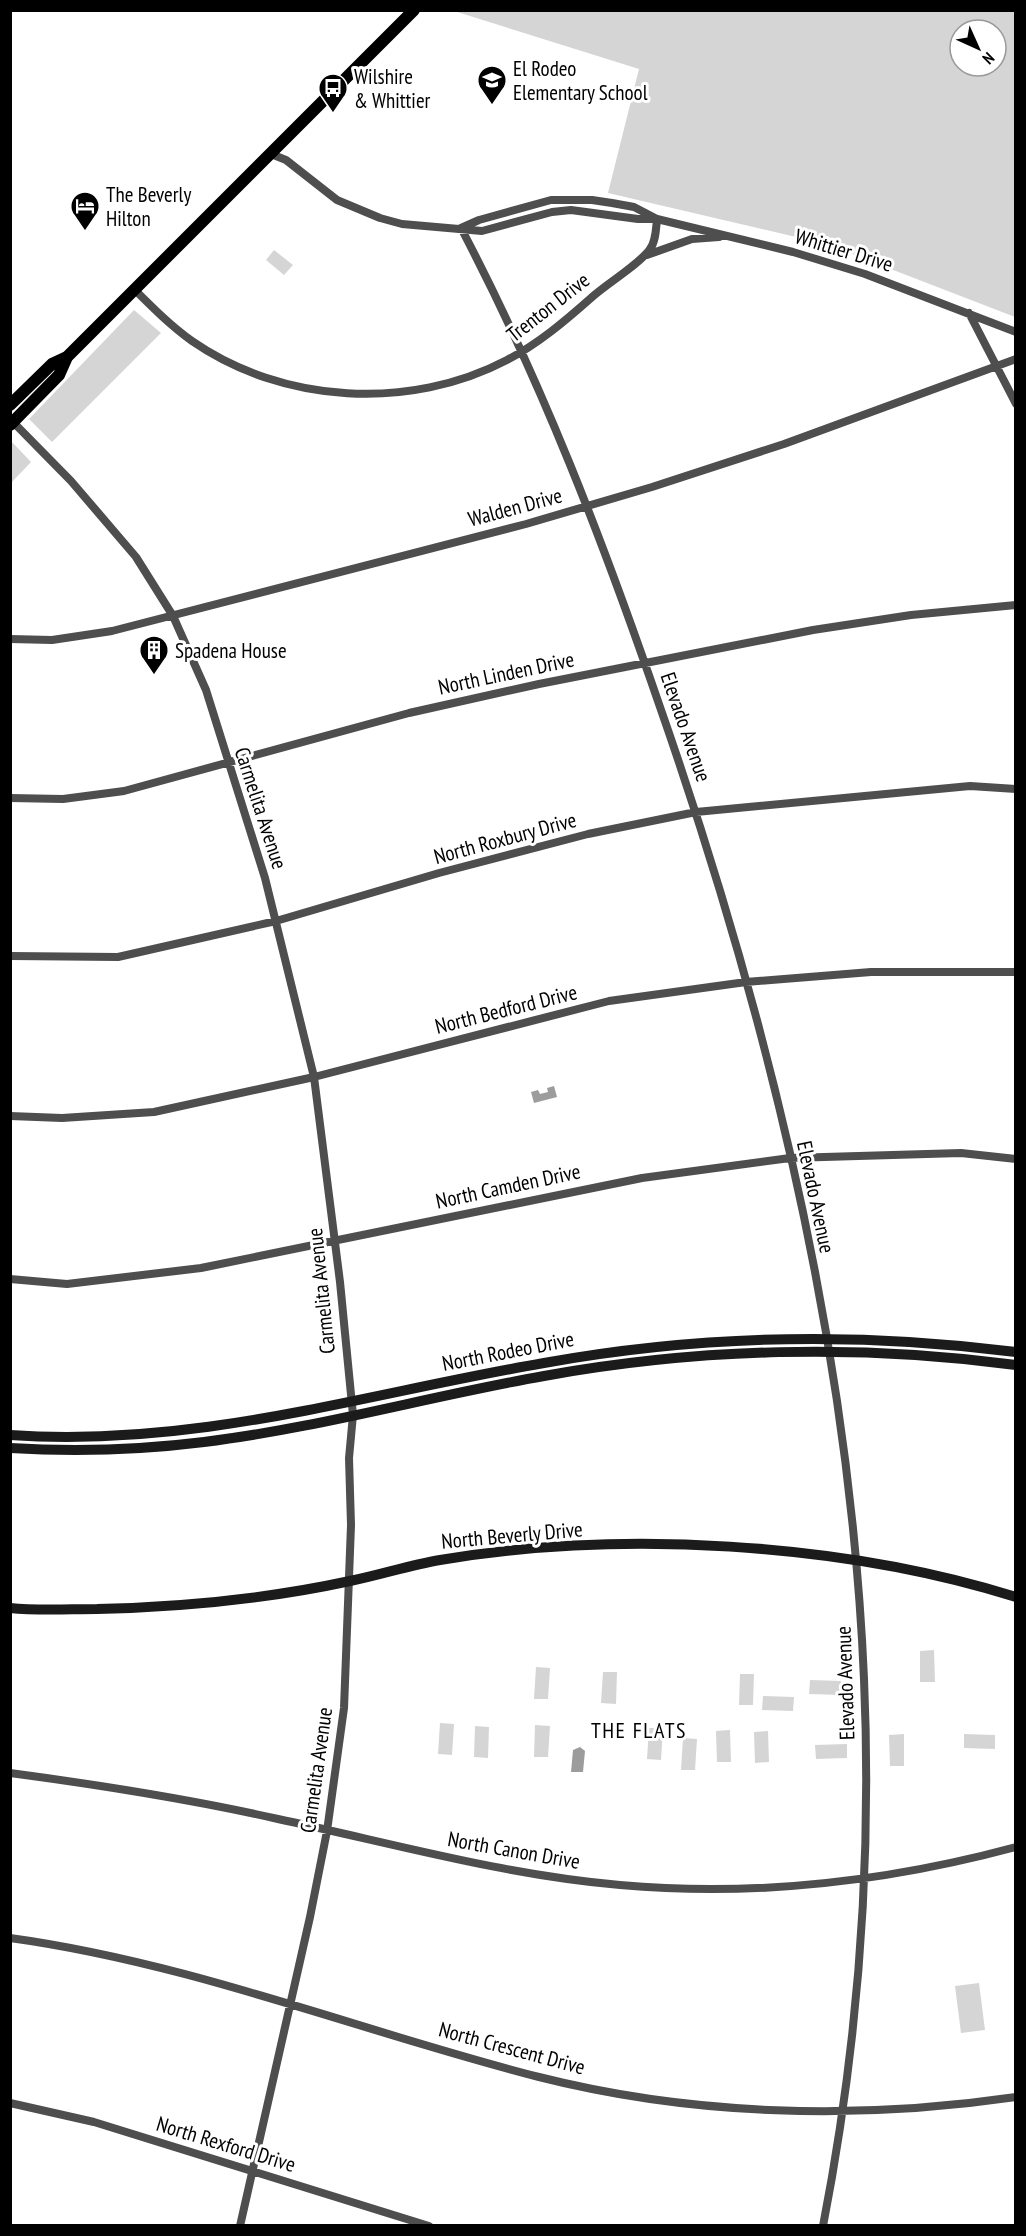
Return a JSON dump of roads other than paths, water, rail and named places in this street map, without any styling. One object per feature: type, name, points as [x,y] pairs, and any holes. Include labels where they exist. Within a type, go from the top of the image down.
[{"type":"main road","points":[[10,405],[52,364],[67,357],[414,10]]},
{"type":"main road","points":[[12,423],[59,375],[67,357]]},
{"type":"street","name":"Whittier Drive","points":[[271,153],[286,160],[337,200],[380,218],[425,227],[482,231],[552,212],[571,210],[638,219],[657,219],[838,265],[1016,332]]},
{"type":"street","points":[[645,255],[651,249],[657,219]]},
{"type":"street","name":"Elevado Avenue","points":[[461,228],[520,351],[587,506],[645,662],[696,812],[746,982],[790,1158],[825,1339],[843,1454],[855,1561],[865,1723],[864,1879],[856,1996],[842,2111],[822,2226]]},
{"type":"street","points":[[645,255],[692,239],[730,237]]},
{"type":"street","name":"Trenton Drive","points":[[135,290],[176,328],[209,352],[246,370],[311,390],[381,394],[405,392],[473,374],[504,362],[552,332],[598,291],[645,255]]},
{"type":"street","points":[[969,313],[1016,404]]},
{"type":"street","name":"Walden Drive","points":[[10,639],[52,640],[81,637],[173,616],[587,506],[784,444],[1016,359]]},
{"type":"street","name":"Carmelita Avenue","points":[[12,423],[71,481],[120,537],[142,566],[173,616],[206,690],[276,921],[314,1077],[353,1415],[349,1458],[349,1582],[344,1708],[327,1831],[240,2226]]},
{"type":"street","name":"North Linden Drive","points":[[10,798],[35,800],[94,796],[151,785],[420,710],[645,662],[852,624],[1016,605]]},
{"type":"street","name":"North Roxbury Drive","points":[[10,956],[118,957],[276,921],[525,850],[696,812],[970,786],[1016,789]]},
{"type":"street","name":"North Bedford Drive","points":[[10,1116],[62,1118],[154,1112],[314,1077],[609,1002],[746,982],[871,972],[1016,972]]},
{"type":"street","name":"North Camden Drive","points":[[10,1279],[67,1284],[201,1268],[642,1178],[790,1158],[961,1153],[1016,1159]]},
{"type":"street","name":"North Rodeo Drive","points":[[10,1435],[87,1438],[168,1433],[237,1424],[532,1365],[609,1353],[730,1342],[825,1339],[928,1344],[1016,1352]]},
{"type":"street","name":"North Rodeo Drive","points":[[10,1448],[99,1450],[169,1446],[239,1437],[534,1377],[620,1364],[741,1354],[827,1353],[916,1356],[1016,1365]]},
{"type":"street","name":"North Beverly Drive","points":[[10,1608],[134,1608],[220,1602],[349,1582],[438,1560],[559,1547],[707,1546],[855,1561],[924,1573],[1016,1597]]},
{"type":"street","name":"North Canon Drive","points":[[10,1773],[208,1805],[532,1874],[618,1885],[741,1889],[864,1879],[1016,1847]]},
{"type":"street","name":"North Crescent Drive","points":[[10,1938],[69,1946],[138,1961],[540,2078],[631,2096],[735,2108],[842,2111],[968,2104],[1016,2097]]},
{"type":"street","name":"North Rexford Drive","points":[[10,2103],[94,2122],[429,2226]]},
{"type":"place","name":"El Rodeo Elementary School","points":[[492,106]]},
{"type":"place","name":"Wilshire & Whittier","points":[[333,114]]},
{"type":"place","name":"The Beverly Hilton","points":[[85,232]]},
{"type":"place","name":"Spadena House","points":[[154,676]]},
{"type":"district","name":"THE FLATS","points":[[639,1730]]}]
